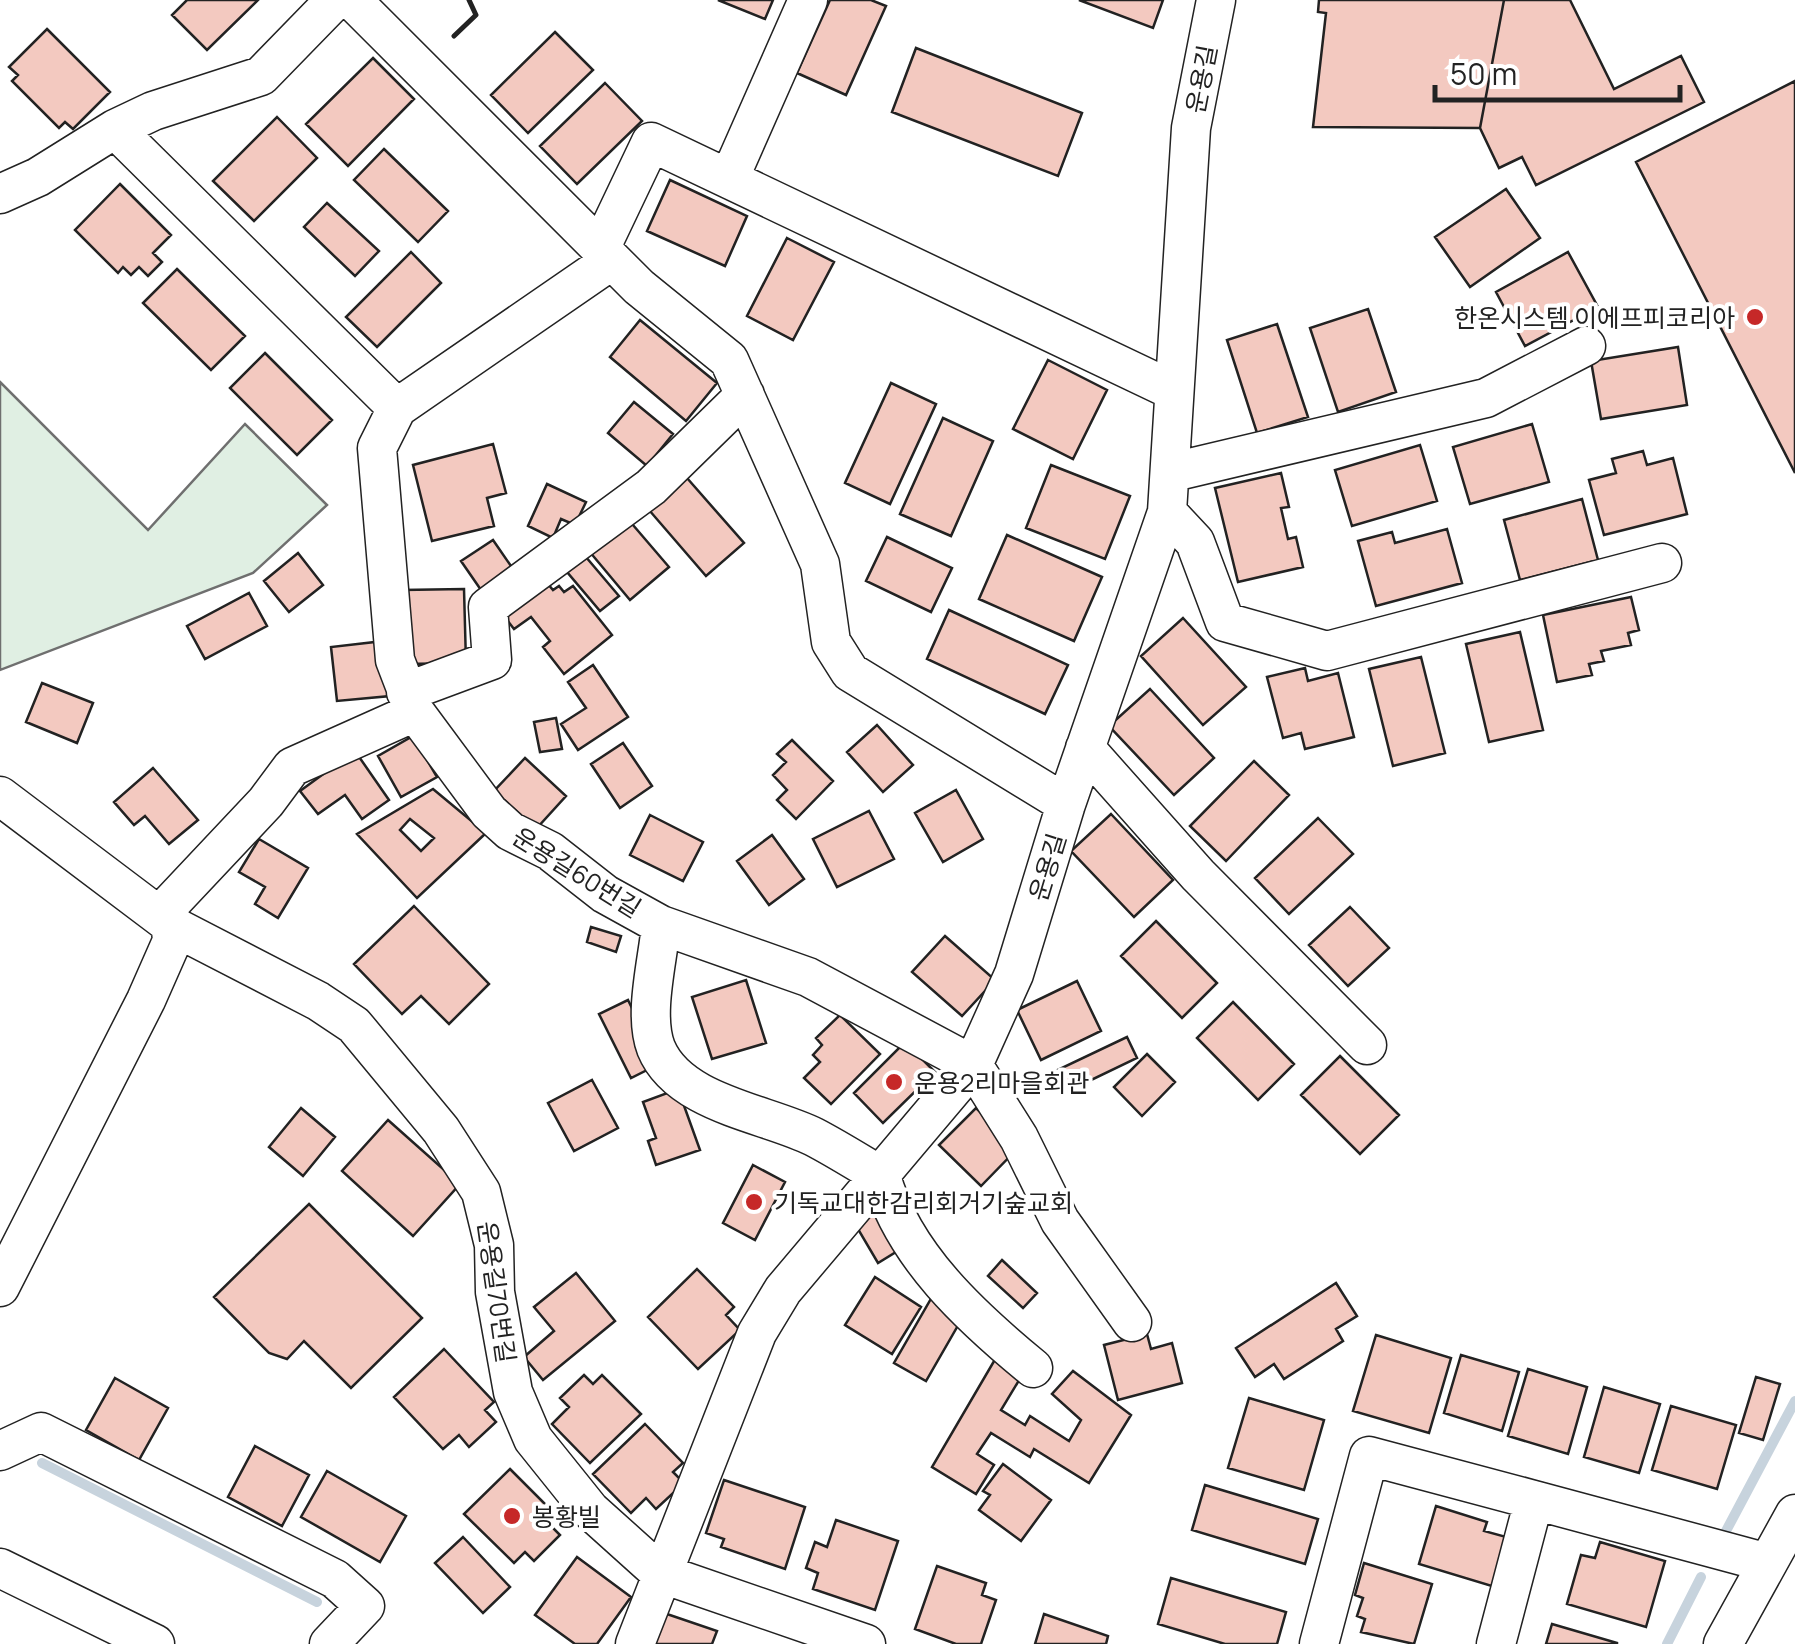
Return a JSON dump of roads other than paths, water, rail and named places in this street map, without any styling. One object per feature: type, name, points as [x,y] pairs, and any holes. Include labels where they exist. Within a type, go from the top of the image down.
[{"type":"street","points":[[0,194],[38,177],[152,110],[261,76],[334,0]]},
{"type":"street","points":[[352,0],[606,254],[728,360],[820,564],[836,656],[850,672],[1066,804]]},
{"type":"street","points":[[729,179],[808,0]]},
{"type":"street","name":"운용길","points":[[635,1644],[757,1333],[783,1290],[973,1065],[1014,974],[1066,804],[1168,512],[1173,472],[1172,390],[1191,128],[1216,0]]},
{"type":"street","points":[[115,129],[397,408],[606,254],[651,142],[1172,390]]},
{"type":"street","points":[[1173,472],[1486,398],[1586,346]]},
{"type":"street","points":[[0,1288],[172,941],[168,905],[266,802],[292,767],[492,660],[488,607],[651,487],[744,395]]},
{"type":"street","name":"운용길60번길","points":[[397,408],[377,448],[395,660],[410,702],[488,812],[510,831],[550,850],[604,894],[661,925],[808,977],[973,1065],[1019,1138],[1060,1221],[1132,1322]]},
{"type":"street","points":[[1168,512],[1195,542],[1224,622],[1327,652],[1662,563]]},
{"type":"street","points":[[1085,748],[1198,876],[1368,1045]]},
{"type":"street","name":"운용길70번길","points":[[0,796],[171,925],[354,1025],[441,1130],[480,1192],[494,1245],[494,1292],[514,1392],[533,1439],[590,1510],[660,1573],[866,1644]]},
{"type":"street","points":[[661,925],[653,1022],[656,1048],[674,1075],[699,1091],[812,1136],[881,1176],[891,1210],[928,1264],[982,1326],[1033,1368]]},
{"type":"street","points":[[0,1451],[41,1432],[336,1579],[365,1606],[330,1644]]},
{"type":"street","points":[[1319,1644],[1369,1456],[1768,1563]]},
{"type":"street","points":[[1496,1644],[1534,1500]]},
{"type":"street","points":[[1722,1644],[1795,1514]]},
{"type":"street","points":[[0,1568],[155,1644]]},
{"type":"waterway","points":[[1726,1531],[1795,1401]]},
{"type":"waterway","points":[[42,1463],[317,1602]]},
{"type":"waterway","points":[[1667,1644],[1701,1577]]},
{"type":"place","name":"한온시스템 이에프피코리아","points":[[1755,317]]},
{"type":"place","name":"운용2리마을회관","points":[[894,1082]]},
{"type":"place","name":"기독교대한감리회거기숲교회","points":[[754,1202]]},
{"type":"place","name":"봉황빌","points":[[512,1516]]}]
